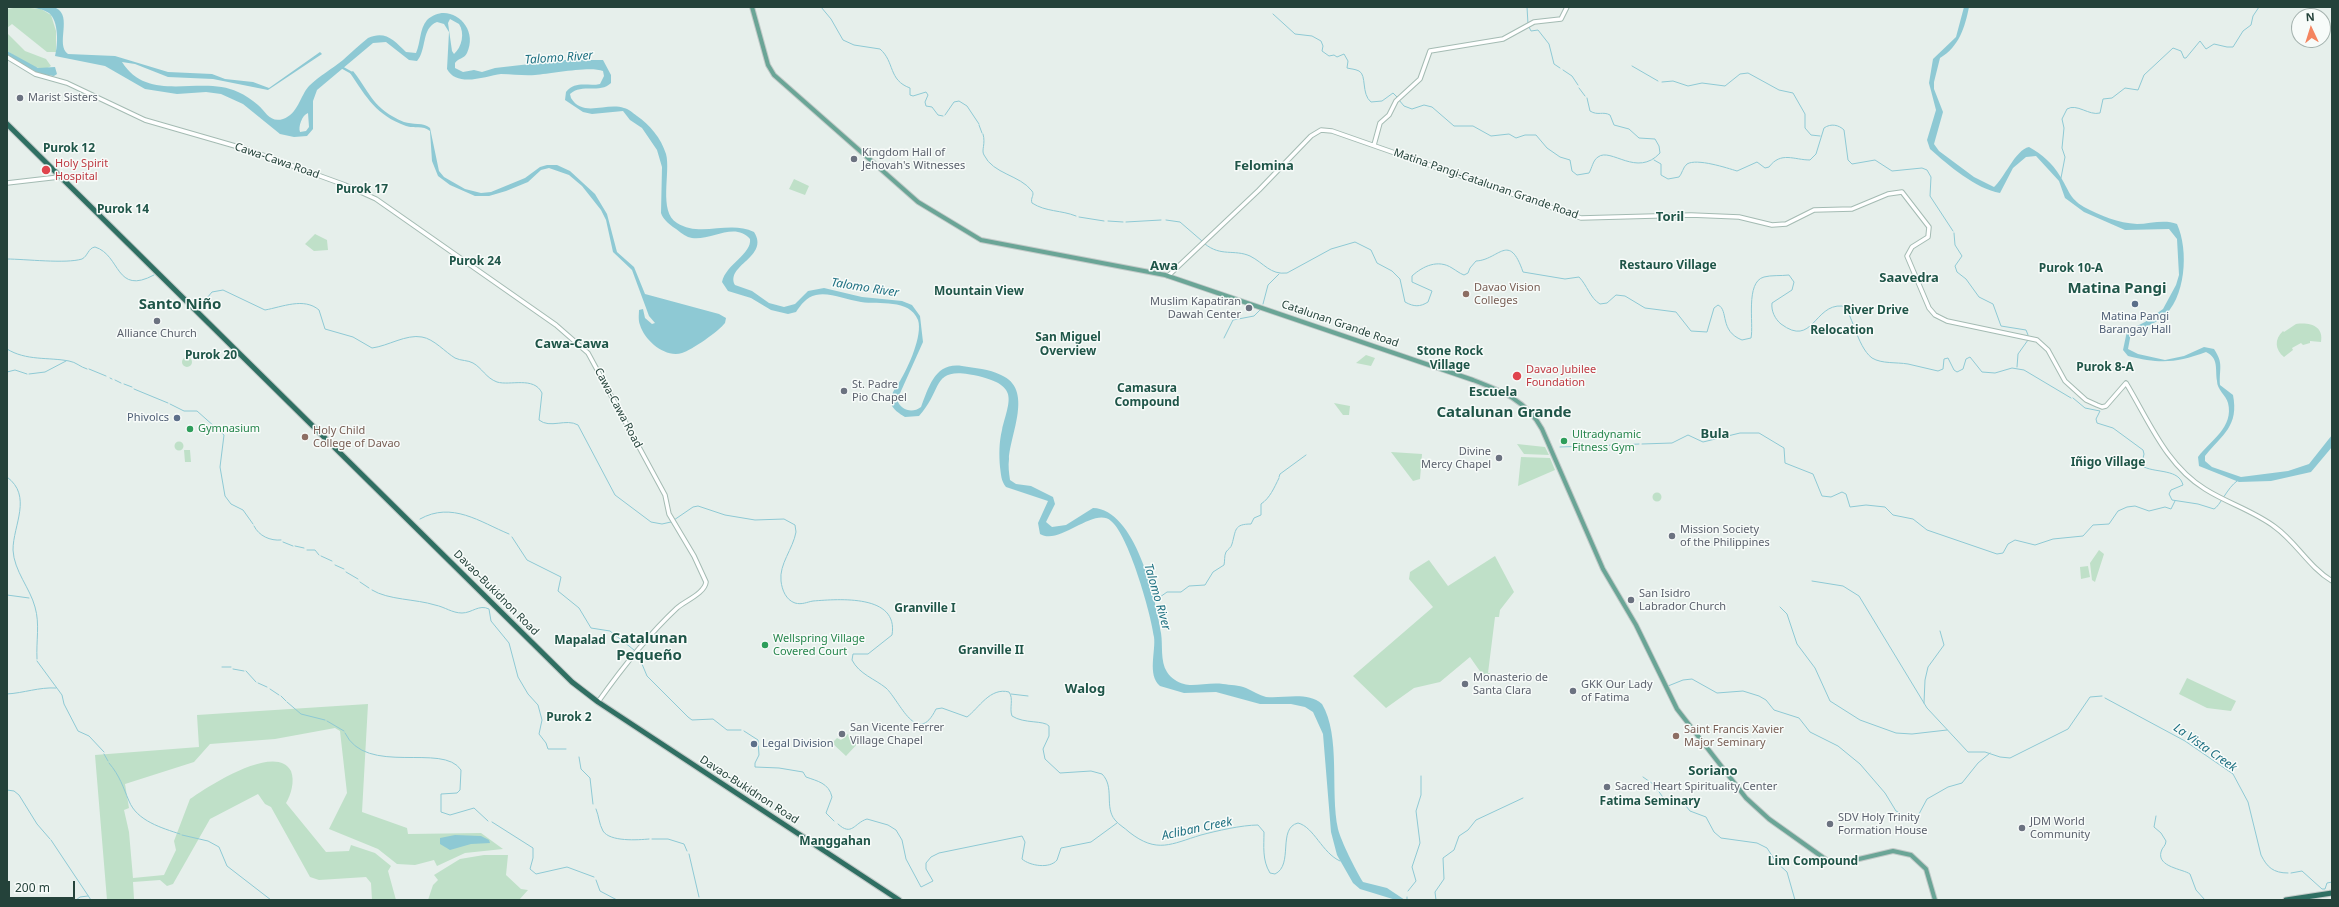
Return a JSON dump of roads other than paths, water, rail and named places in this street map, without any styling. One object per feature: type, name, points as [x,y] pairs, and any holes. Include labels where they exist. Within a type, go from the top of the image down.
[{"type":"highway","name":"Davao-Bukidnon Road","points":[[7,124],[564,675],[598,702],[899,900]]},
{"type":"highway","points":[[2290,900],[2332,893]]},
{"type":"main road","name":"Catalunan Grande Road","points":[[752,7],[768,65],[773,73],[930,211],[971,235],[987,242],[1168,276],[1473,380],[1504,393],[1526,406],[1542,429],[1603,569],[1636,624],[1677,709],[1743,794],[1769,819],[1828,861],[1842,863],[1893,851],[1911,855],[1918,859],[1926,869],[1935,900]]},
{"type":"street","points":[[1374,145],[1380,123],[1389,115],[1396,101],[1420,79],[1428,54],[1432,49],[1508,38],[1534,22],[1560,19],[1567,7]]},
{"type":"street","name":"Cawa-Cawa Road","points":[[7,57],[35,74],[67,83],[146,120],[255,152],[345,185],[376,200],[556,325],[590,356],[665,495],[671,518],[694,556],[706,581],[703,589],[681,604],[649,634],[628,659],[598,702]]},
{"type":"street","name":"Matina Pangi-Catalunan Grande Road","points":[[1168,276],[1241,208],[1318,131],[1332,131],[1511,195],[1581,218],[1691,215],[1739,216],[1772,225],[1786,224],[1814,210],[1852,209],[1888,194],[1902,192],[1929,227],[1928,237],[1912,247],[1907,256],[1927,303],[1935,315],[1948,321],[2037,340],[2048,350],[2064,380],[2086,400],[2100,407],[2106,406],[2126,383],[2171,460],[2192,480],[2214,495],[2273,526],[2318,571],[2332,581]]},
{"type":"street","points":[[7,183],[59,177]]},
{"type":"water","points":[[50,6],[61,12],[64,24],[64,50],[68,54],[115,56],[168,72],[212,74],[225,79],[253,82],[269,88],[320,52],[322,54],[268,90],[213,79],[168,77],[135,64],[122,62],[133,75],[146,82],[161,86],[224,87],[238,92],[256,103],[271,118],[279,120],[288,117],[292,113],[306,90],[313,82],[343,60],[368,38],[379,35],[384,36],[393,40],[406,52],[416,53],[424,24],[435,15],[444,13],[460,19],[466,25],[469,34],[470,43],[467,53],[455,63],[455,68],[463,72],[474,70],[482,72],[495,68],[565,60],[603,60],[611,75],[611,83],[602,88],[580,89],[570,94],[571,98],[576,104],[582,107],[617,107],[626,109],[631,111],[651,128],[666,154],[666,201],[671,218],[677,223],[696,229],[735,228],[754,232],[757,241],[756,248],[736,272],[734,278],[735,285],[752,291],[769,303],[784,307],[795,304],[808,291],[824,288],[862,297],[902,301],[912,305],[920,316],[923,342],[897,400],[901,406],[907,410],[914,410],[921,407],[930,384],[939,372],[945,368],[962,366],[992,371],[1011,382],[1016,391],[1018,413],[1010,449],[1010,480],[1016,484],[1031,486],[1053,497],[1055,504],[1046,522],[1052,527],[1066,525],[1093,508],[1108,512],[1121,523],[1132,539],[1141,558],[1148,579],[1154,599],[1162,638],[1163,663],[1167,672],[1172,678],[1188,685],[1234,685],[1246,688],[1266,697],[1295,696],[1316,700],[1322,704],[1328,717],[1331,732],[1336,814],[1338,829],[1342,841],[1363,882],[1387,888],[1405,900],[1396,900],[1360,889],[1353,883],[1337,855],[1331,832],[1323,734],[1313,712],[1305,707],[1291,704],[1260,704],[1216,692],[1184,693],[1160,686],[1154,676],[1154,637],[1144,593],[1131,557],[1118,529],[1111,521],[1104,518],[1096,518],[1057,535],[1048,536],[1040,534],[1038,523],[1048,501],[1006,487],[1003,482],[999,453],[1001,435],[1009,403],[1008,396],[1002,385],[982,377],[965,374],[953,374],[946,376],[940,381],[927,406],[919,416],[905,417],[893,407],[891,397],[911,360],[917,342],[919,326],[918,320],[914,313],[908,308],[901,305],[868,303],[821,294],[809,298],[796,312],[788,314],[771,310],[751,298],[728,291],[722,282],[724,276],[747,250],[750,244],[750,239],[744,234],[736,232],[728,232],[703,238],[688,237],[673,227],[664,219],[661,213],[662,167],[657,150],[642,128],[630,120],[623,111],[592,114],[583,112],[565,100],[566,92],[574,86],[600,84],[604,76],[603,71],[589,69],[531,75],[501,74],[472,79],[458,78],[452,75],[447,69],[449,32],[444,24],[437,22],[432,25],[426,34],[422,51],[417,61],[409,60],[386,42],[373,43],[317,90],[313,101],[313,129],[307,136],[294,137],[280,134],[243,104],[221,94],[206,92],[177,94],[145,89],[105,66],[55,56],[57,33],[55,22],[49,13],[28,7]],"holes":[[[450,19],[459,24],[462,32],[461,44],[454,54],[452,51],[448,23]],[[308,113],[309,127],[306,131],[300,132],[301,121]]]},
{"type":"water","points":[[1964,7],[1969,7],[1963,29],[1952,48],[1940,58],[1934,82],[1934,89],[1943,112],[1934,144],[1939,151],[1974,177],[1994,187],[2019,153],[2029,147],[2043,156],[2054,167],[2072,197],[2084,207],[2116,221],[2137,224],[2167,222],[2177,224],[2181,235],[2184,260],[2183,274],[2176,299],[2170,310],[2162,318],[2131,333],[2128,349],[2138,354],[2165,360],[2184,356],[2204,347],[2214,349],[2220,362],[2220,385],[2233,395],[2234,415],[2228,429],[2205,456],[2205,461],[2212,467],[2241,477],[2288,471],[2309,464],[2332,435],[2332,447],[2311,472],[2271,481],[2239,482],[2199,466],[2198,457],[2225,426],[2229,412],[2227,400],[2217,384],[2216,364],[2213,357],[2206,352],[2177,360],[2159,361],[2139,359],[2128,356],[2123,350],[2127,331],[2145,322],[2163,309],[2176,285],[2179,275],[2177,239],[2169,229],[2125,230],[2084,212],[2065,198],[2059,181],[2036,156],[2026,157],[2013,168],[2000,193],[1991,191],[1972,182],[1930,149],[1927,140],[1936,110],[1929,83],[1933,59],[1956,37]]},
{"type":"water","points":[[7,51],[38,68],[55,67],[57,74],[54,76],[40,74],[7,56]]},
{"type":"water","points":[[353,71],[374,100],[385,112],[404,122],[421,124],[430,128],[439,171],[444,177],[465,189],[481,193],[491,192],[525,178],[540,167],[547,165],[557,165],[570,171],[595,194],[607,214],[617,252],[634,267],[645,294],[719,314],[726,318],[725,323],[705,340],[682,353],[669,353],[656,347],[646,337],[639,323],[639,310],[643,309],[645,318],[652,324],[655,323],[649,316],[632,270],[613,252],[606,220],[601,210],[582,186],[569,175],[549,168],[541,170],[528,182],[489,196],[475,196],[450,185],[438,176],[432,161],[430,131],[424,128],[406,126],[387,117],[367,98],[350,73]]},
{"type":"water","points":[[455,835],[481,836],[489,840],[490,843],[471,844],[450,850],[440,844],[440,838]]},
{"type":"waterway","points":[[821,7],[831,19],[843,40],[854,45],[880,49],[888,59],[898,80],[903,85],[910,88],[910,95],[913,96],[926,92],[928,95],[925,102],[926,106],[932,107],[938,115],[943,116]]},
{"type":"waterway","points":[[1527,7],[1528,24]]},
{"type":"waterway","points":[[2061,178],[2065,157],[2062,148],[2064,128],[2062,119],[2067,109],[2079,108],[2092,113],[2100,113],[2103,99],[2112,98],[2125,88],[2138,90],[2144,75],[2173,48],[2181,51],[2184,58],[2186,58],[2200,41],[2206,49],[2214,44],[2233,47],[2243,31],[2251,25],[2253,16],[2259,7]]},
{"type":"waterway","points":[[1273,14],[1295,34],[1312,36],[1321,41],[1323,46],[1322,51],[1329,56],[1334,55],[1337,57],[1344,54],[1348,61],[1347,68],[1358,70],[1363,76],[1366,94],[1371,102],[1382,101],[1393,93],[1397,97]]},
{"type":"waterway","points":[[1529,27],[1531,31],[1538,30],[1549,44],[1554,64],[1560,68]]},
{"type":"waterway","points":[[1632,66],[1658,81]]},
{"type":"waterway","points":[[343,68],[352,73]]},
{"type":"waterway","points":[[1563,70],[1572,76],[1578,85]]},
{"type":"waterway","points":[[1662,82],[1673,81],[1688,86],[1702,83],[1725,86],[1740,74],[1748,73],[1779,90],[1793,93],[1805,114],[1805,128],[1811,135],[1820,136]]},
{"type":"waterway","points":[[1579,88],[1585,96]]},
{"type":"waterway","points":[[1399,100],[1404,106],[1412,109],[1424,105],[1432,107],[1454,126],[1473,126],[1491,136],[1509,134],[1516,138],[1525,135],[1536,135],[1547,148],[1560,157],[1570,160],[1572,171],[1577,175],[1589,173],[1595,160],[1603,155],[1634,163],[1642,163],[1651,160],[1660,153],[1659,146],[1655,139],[1639,138],[1629,129],[1614,125],[1610,115],[1590,111],[1587,98]]},
{"type":"waterway","points":[[945,115],[954,102],[959,101],[967,106],[979,124]]},
{"type":"waterway","points":[[979,125],[982,133]]},
{"type":"waterway","points":[[1654,160],[1661,164],[1661,175],[1668,179],[1679,177],[1686,165],[1692,162],[1712,164],[1737,171],[1757,162],[1765,168],[1769,167],[1778,159],[1783,158],[1810,160],[1816,154],[1824,128],[1832,125],[1837,126],[1844,130],[1848,160],[1852,164],[1875,160],[1892,171],[1922,168],[1927,170],[1931,177],[1930,196],[1953,231]]},
{"type":"waterway","points":[[983,134],[983,153],[988,161],[1000,171],[1021,181],[1027,186],[1033,192],[1032,203],[1043,208],[1076,216]]},
{"type":"waterway","points":[[1079,217],[1104,221]]},
{"type":"waterway","points":[[1126,222],[1161,220]]},
{"type":"waterway","points":[[1166,220],[1180,222],[1202,241]]},
{"type":"waterway","points":[[1108,221],[1123,222]]},
{"type":"waterway","points":[[1954,233],[1955,245],[1962,256],[1955,266],[1957,272],[1966,279],[1979,297],[1993,304],[2001,326],[2026,330],[2028,335]]},
{"type":"waterway","points":[[1205,244],[1222,252],[1238,253],[1250,256],[1267,268],[1276,272],[1287,273],[1331,249],[1355,242],[1371,250],[1377,263],[1392,271],[1400,279],[1405,302],[1417,306],[1428,302],[1432,291],[1412,282],[1412,276],[1421,269],[1431,265],[1441,264],[1447,265],[1464,275],[1468,273],[1476,261],[1484,260],[1508,250],[1513,253],[1518,260],[1523,272],[1565,279],[1579,277],[1600,304],[1607,303],[1616,295],[1625,296],[1645,308],[1676,312],[1691,331],[1707,332],[1714,308],[1718,305],[1723,311],[1730,331],[1742,340],[1751,338],[1752,295],[1758,280],[1767,276],[1789,275],[1794,282],[1792,290],[1772,303],[1772,306],[1777,320],[1792,330],[1800,331],[1807,328],[1825,311],[1833,307],[1842,306],[1849,314],[1862,345],[1872,358],[1876,360],[1908,364],[1938,371],[1943,369],[1944,359],[1948,358],[1954,370],[1957,372],[1963,369],[1966,359],[1970,357],[1982,372],[1995,373],[2012,368],[2024,370],[2071,398]]},
{"type":"waterway","name":"Acliban Creek","points":[[7,259],[56,261],[75,260],[82,259],[91,249],[95,247],[103,251],[120,272],[132,281],[141,280],[154,275]]},
{"type":"waterway","points":[[1263,304],[1268,285],[1279,274]]},
{"type":"waterway","name":"Acliban Creek","points":[[202,304],[212,292],[223,290],[265,310],[293,304],[307,304],[319,310],[325,329],[353,337],[372,348],[410,337],[422,337],[435,343],[455,358],[473,363],[490,378],[497,382],[528,383],[533,385],[542,393],[539,420],[548,424],[573,423],[578,425],[615,495],[651,522],[662,524],[671,522]]},
{"type":"waterway","points":[[1224,338],[1233,320],[1254,316],[1260,310]]},
{"type":"waterway","points":[[2017,367],[2018,354],[2028,340]]},
{"type":"waterway","points":[[7,349],[14,353],[29,357],[76,363],[87,369]]},
{"type":"waterway","points":[[29,374],[45,372],[66,361]]},
{"type":"waterway","points":[[89,369],[106,376]]},
{"type":"waterway","points":[[7,372],[15,370],[27,374]]},
{"type":"waterway","points":[[115,380],[121,383]]},
{"type":"waterway","points":[[124,384],[132,387]]},
{"type":"waterway","points":[[134,389],[168,403]]},
{"type":"waterway","points":[[2073,398],[2085,408],[2100,411],[2096,419],[2097,423],[2113,428],[2143,450],[2144,454],[2142,463],[2144,467],[2167,472],[2177,476],[2181,480],[2183,485],[2171,490],[2169,494],[2172,500],[2198,504],[2214,509],[2237,481]]},
{"type":"waterway","points":[[170,404],[184,411],[197,411],[224,435],[220,467],[225,496],[231,504],[243,510],[253,524]]},
{"type":"waterway","points":[[1642,444],[1672,443],[1688,435],[1703,442],[1740,433],[1759,433],[1784,448],[1785,463],[1813,474],[1822,496],[1831,497],[1842,492],[1846,494],[1850,507],[1866,505],[1885,507],[1893,515],[1913,519],[1927,530],[1997,554],[2003,553],[2008,544],[2015,540],[2035,545],[2053,539],[2083,536],[2093,525],[2109,524],[2118,511],[2127,507],[2135,506],[2149,511],[2165,507],[2171,509],[2175,501]]},
{"type":"waterway","points":[[1620,445],[1639,444]]},
{"type":"waterway","points":[[1560,447],[1617,445]]},
{"type":"waterway","points":[[1279,477],[1280,474],[1306,455]]},
{"type":"waterway","points":[[7,477],[15,485],[19,493],[20,511],[13,550],[16,565],[35,607],[38,626],[37,659]]},
{"type":"waterway","name":"Talomo River","points":[[1153,602],[1167,592],[1181,592],[1189,586],[1205,585],[1213,572],[1224,565],[1225,554],[1232,545],[1237,529],[1241,525],[1251,524],[1254,518],[1261,515],[1261,504],[1269,496],[1279,478]]},
{"type":"waterway","name":"Acliban Creek","points":[[674,520],[693,507],[698,506],[725,515],[755,520],[784,519],[795,525],[796,532],[782,569],[781,581],[783,591],[789,600],[798,604],[824,600],[851,600],[877,606],[886,612],[892,622],[892,635],[868,654],[853,654],[852,660],[863,673],[886,688],[909,718],[916,723],[922,724],[929,720],[936,709],[942,708],[967,717],[991,695],[1002,691],[1009,692],[1011,698],[1012,716],[1022,720],[1043,723],[1049,726],[1049,736],[1043,749],[1045,759],[1060,773],[1091,771],[1102,774],[1108,785],[1112,815],[1118,823],[1139,839],[1156,845],[1164,845],[1221,830],[1258,825],[1264,832],[1264,853],[1267,868],[1270,873],[1275,874],[1281,869],[1284,863],[1288,832],[1292,826],[1298,823],[1304,825],[1328,852],[1340,861]]},
{"type":"waterway","points":[[420,519],[432,514],[443,512],[455,513],[477,519],[509,534]]},
{"type":"waterway","points":[[254,526],[256,530],[265,537],[273,540],[281,540]]},
{"type":"waterway","points":[[512,537],[527,560],[561,577],[558,591],[579,608],[591,628],[610,631],[634,650]]},
{"type":"waterway","points":[[283,542],[293,546]]},
{"type":"waterway","points":[[295,546],[304,548]]},
{"type":"waterway","points":[[307,550],[315,550],[319,555]]},
{"type":"waterway","points":[[321,556],[332,561]]},
{"type":"waterway","points":[[335,565],[344,569]]},
{"type":"waterway","points":[[346,572],[358,579]]},
{"type":"waterway","points":[[1812,581],[1843,586],[1859,596],[1927,708],[1968,752],[1985,752],[2000,757],[2010,758],[2068,729],[2090,697],[2102,696]]},
{"type":"waterway","points":[[360,582],[369,588]]},
{"type":"waterway","points":[[372,590],[386,596],[427,603],[458,613],[466,613],[479,608],[489,609],[491,621],[509,643],[518,677],[528,694],[538,705],[542,720],[539,734],[546,743],[548,749],[566,749]]},
{"type":"waterway","points":[[7,595],[29,598]]},
{"type":"waterway","points":[[1780,607],[1787,614],[1797,644],[1815,668],[1830,701],[1860,720],[1896,733],[1912,734],[1947,730]]},
{"type":"waterway","points":[[1924,703],[1925,680],[1928,667],[1944,645],[1940,631]]},
{"type":"waterway","points":[[637,652],[647,676],[688,717],[692,720],[713,719],[727,730],[741,730]]},
{"type":"waterway","points":[[37,661],[62,695],[64,704],[78,731],[89,736],[104,752]]},
{"type":"waterway","points":[[222,667],[231,667]]},
{"type":"waterway","points":[[233,669],[244,671]]},
{"type":"waterway","points":[[246,671],[256,682]]},
{"type":"waterway","points":[[1668,686],[1683,680],[1692,679],[1717,693],[1743,691],[1759,696],[1766,700],[1774,710],[1799,718],[1810,732],[1838,746],[1860,764],[1885,793],[1896,811],[1906,816],[1915,817],[1919,814],[1927,799],[1948,787],[1962,783],[1978,763],[1990,753]]},
{"type":"waterway","points":[[258,683],[267,687]]},
{"type":"waterway","points":[[7,694],[44,688],[56,688]]},
{"type":"waterway","points":[[270,689],[279,695]]},
{"type":"waterway","points":[[1011,694],[1028,696]]},
{"type":"waterway","points":[[281,696],[286,701]]},
{"type":"waterway","name":"La Vista Creek","points":[[2105,698],[2185,741],[2233,774],[2248,802],[2263,859],[2268,866],[2274,870],[2288,873]]},
{"type":"waterway","points":[[287,702],[301,714],[325,720]]},
{"type":"waterway","points":[[327,721],[344,731]]},
{"type":"waterway","points":[[744,731],[758,740],[759,755],[755,763],[755,767],[779,768],[803,772],[806,777],[818,781],[825,786],[832,797],[826,813],[834,821]]},
{"type":"waterway","points":[[345,733],[355,746],[369,753],[386,757],[438,759],[452,762],[461,770],[460,790],[457,793],[441,794],[441,812],[450,815],[474,808],[488,821]]},
{"type":"waterway","points":[[104,754],[108,761]]},
{"type":"waterway","points":[[579,757],[581,769],[590,778],[593,804]]},
{"type":"waterway","points":[[109,763],[119,777],[129,801],[138,814],[151,823],[180,834]]},
{"type":"waterway","points":[[1408,891],[1416,881],[1412,867],[1420,843],[1416,811],[1421,795],[1421,776]]},
{"type":"waterway","points":[[1643,777],[1653,784]]},
{"type":"waterway","points":[[1654,785],[1665,800],[1682,801],[1690,811],[1706,817],[1714,832],[1721,838],[1757,843],[1767,848],[1776,862],[1787,872],[1795,900]]},
{"type":"waterway","points":[[7,790],[14,791],[19,795],[37,824],[50,839]]},
{"type":"waterway","points":[[1436,900],[1435,892],[1444,879],[1443,858],[1454,850],[1459,836],[1468,830],[1476,820],[1523,798]]},
{"type":"waterway","points":[[596,809],[603,831],[607,835],[624,840],[649,839]]},
{"type":"waterway","points":[[2156,816],[2154,827],[2161,833],[2166,841],[2161,852],[2163,861],[2171,867],[2190,874],[2196,890],[2205,900]]},
{"type":"waterway","points":[[838,824],[843,828],[850,829],[867,819],[888,825],[896,830],[902,840],[906,859],[921,887],[933,881],[926,869],[926,863],[931,857],[939,853],[1022,836],[1025,842],[1022,859],[1035,865],[1050,865],[1057,860],[1061,848],[1091,842],[1117,823]]},
{"type":"waterway","points":[[492,822],[533,848],[533,858],[530,869],[536,874],[567,867],[594,877]]},
{"type":"waterway","points":[[182,835],[208,841],[219,847],[227,866],[271,900]]},
{"type":"waterway","points":[[652,839],[668,839],[684,844],[687,851]]},
{"type":"waterway","points":[[51,840],[91,900]]},
{"type":"waterway","points":[[689,854],[699,897]]},
{"type":"waterway","name":"La Vista Creek","points":[[2291,873],[2302,871],[2322,889],[2325,889],[2327,883],[2332,882]]},
{"type":"waterway","points":[[596,880],[600,891],[617,900]]},
{"type":"waterway","points":[[76,900],[80,897],[88,896]]},
{"type":"waterway","points":[[8,899],[23,900]]},
{"type":"place","name":"Marist Sisters","points":[[20,98]]},
{"type":"place","name":"Kingdom Hall of Jehovah's Witnesses","points":[[854,159]]},
{"type":"place","name":"Holy Spirit Hospital","points":[[46,170]]},
{"type":"place","name":"Davao Vision Colleges","points":[[1466,294]]},
{"type":"place","name":"Matina Pangi Barangay Hall","points":[[2135,304]]},
{"type":"place","name":"Muslim Kapatiran Dawah Center","points":[[1249,308]]},
{"type":"place","name":"Alliance Church","points":[[157,321]]},
{"type":"place","name":"Davao Jubilee Foundation","points":[[1517,376]]},
{"type":"place","name":"St. Padre Pio Chapel","points":[[844,391]]},
{"type":"place","name":"Phivolcs","points":[[177,418]]},
{"type":"place","name":"Gymnasium","points":[[190,429]]},
{"type":"place","name":"Holy Child College of Davao","points":[[305,437]]},
{"type":"place","name":"Ultradynamic Fitness Gym","points":[[1564,441]]},
{"type":"place","name":"Divine Mercy Chapel","points":[[1499,458]]},
{"type":"place","name":"Mission Society of the Philippines","points":[[1672,536]]},
{"type":"place","name":"San Isidro Labrador Church","points":[[1631,600]]},
{"type":"place","name":"Wellspring Village Covered Court","points":[[765,645]]},
{"type":"place","name":"Monasterio de Santa Clara","points":[[1465,684]]},
{"type":"place","name":"GKK Our Lady of Fatima","points":[[1573,691]]},
{"type":"place","name":"San Vicente Ferrer Village Chapel","points":[[842,734]]},
{"type":"place","name":"Saint Francis Xavier Major Seminary","points":[[1676,736]]},
{"type":"place","name":"Legal Division","points":[[754,744]]},
{"type":"place","name":"Sacred Heart Spirituality Center","points":[[1607,787]]},
{"type":"place","name":"SDV Holy Trinity Formation House","points":[[1830,824]]},
{"type":"place","name":"JDM World Community","points":[[2022,828]]},
{"type":"district","name":"Purok 12","points":[[69,149]]},
{"type":"district","name":"Felomina","points":[[1264,166]]},
{"type":"district","name":"Purok 17","points":[[362,190]]},
{"type":"district","name":"Purok 14","points":[[123,210]]},
{"type":"district","name":"Toril","points":[[1670,217]]},
{"type":"district","name":"Purok 24","points":[[475,262]]},
{"type":"district","name":"Awa","points":[[1164,266]]},
{"type":"district","name":"Restauro Village","points":[[1668,266]]},
{"type":"district","name":"Purok 10-A","points":[[2071,269]]},
{"type":"district","name":"Saavedra","points":[[1909,278]]},
{"type":"district","name":"Matina Pangi","points":[[2117,289]]},
{"type":"district","name":"Mountain View","points":[[979,292]]},
{"type":"district","name":"Santo Niño","points":[[180,305]]},
{"type":"district","name":"River Drive","points":[[1876,311]]},
{"type":"district","name":"Relocation","points":[[1842,331]]},
{"type":"district","name":"Cawa-Cawa","points":[[572,344]]},
{"type":"district","name":"San Miguel Overview","points":[[1068,345]]},
{"type":"district","name":"Purok 20","points":[[211,356]]},
{"type":"district","name":"Stone Rock Village","points":[[1450,359]]},
{"type":"district","name":"Purok 8-A","points":[[2105,368]]},
{"type":"district","name":"Escuela","points":[[1493,392]]},
{"type":"district","name":"Camasura Compound","points":[[1147,396]]},
{"type":"district","name":"Catalunan Grande","points":[[1504,413]]},
{"type":"district","name":"Bula","points":[[1715,434]]},
{"type":"district","name":"Iñigo Village","points":[[2108,463]]},
{"type":"district","name":"Granville I","points":[[925,609]]},
{"type":"district","name":"Mapalad","points":[[580,641]]},
{"type":"district","name":"Catalunan Pequeño","points":[[649,648]]},
{"type":"district","name":"Granville II","points":[[991,651]]},
{"type":"district","name":"Walog","points":[[1085,689]]},
{"type":"district","name":"Purok 2","points":[[569,718]]},
{"type":"district","name":"Soriano","points":[[1713,771]]},
{"type":"district","name":"Fatima Seminary","points":[[1650,802]]},
{"type":"district","name":"Manggahan","points":[[835,842]]},
{"type":"district","name":"Lim Compound","points":[[1813,862]]}]
